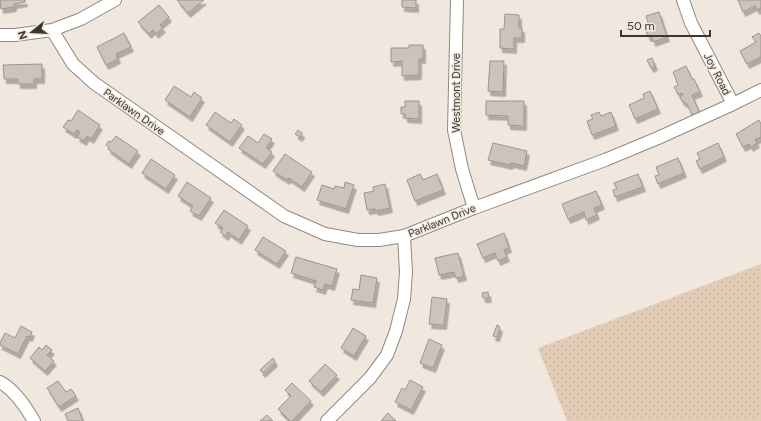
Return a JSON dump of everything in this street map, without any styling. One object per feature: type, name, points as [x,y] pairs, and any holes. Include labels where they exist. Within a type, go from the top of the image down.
[{"type":"street","points":[[0,34],[15,35],[52,30],[81,19],[114,0]]},
{"type":"street","name":"Westmont Drive","points":[[457,0],[454,130],[462,169],[474,208]]},
{"type":"street","name":"Joy Road","points":[[683,0],[691,24],[733,104]]},
{"type":"street","name":"Parklawn Drive","points":[[52,30],[74,64],[94,83],[284,216],[325,234],[358,240],[379,240],[404,236],[474,208],[605,160],[658,138],[761,90]]},
{"type":"street","points":[[327,421],[370,378],[387,355],[396,331],[404,299],[406,272],[404,236]]},
{"type":"street","points":[[0,382],[23,403],[34,421]]},
{"type":"shaded area","points":[[761,264],[761,421],[567,421],[538,348]]},
{"type":"building","points":[[0,0],[25,0],[25,2],[14,4],[14,7],[1,9]]},
{"type":"building","points":[[177,0],[204,0],[188,13]]},
{"type":"building","points":[[402,0],[416,0],[416,8],[402,7]]},
{"type":"building","points":[[738,0],[761,0],[761,8],[757,10],[755,6],[743,12]]},
{"type":"building","points":[[159,5],[169,17],[160,25],[163,28],[156,34],[153,30],[149,34],[138,22]]},
{"type":"building","points":[[659,12],[667,37],[653,42],[652,36],[648,37],[646,30],[650,29],[646,16]]},
{"type":"building","points":[[505,14],[519,15],[519,28],[522,28],[522,38],[514,38],[514,49],[500,48],[500,29],[504,29]]},
{"type":"building","points":[[124,33],[131,47],[116,54],[118,59],[106,65],[97,47]]},
{"type":"building","points":[[759,33],[761,36],[761,57],[747,64],[740,51],[756,42],[752,37]]},
{"type":"building","points":[[409,45],[423,45],[423,59],[419,59],[419,75],[402,76],[402,61],[391,62],[391,48],[409,48]]},
{"type":"building","points":[[652,58],[655,66],[651,68],[647,60]]},
{"type":"building","points":[[490,61],[504,61],[503,92],[488,91]]},
{"type":"building","points":[[42,64],[42,79],[34,79],[34,84],[18,84],[18,79],[4,79],[3,65]]},
{"type":"building","points":[[686,66],[700,92],[692,95],[700,114],[693,117],[687,104],[682,101],[680,97],[683,95],[682,93],[678,94],[674,87],[678,85],[673,72]]},
{"type":"building","points":[[174,86],[191,97],[194,92],[202,98],[190,117],[165,100]]},
{"type":"building","points":[[650,91],[658,109],[635,119],[629,105],[644,98],[643,94]]},
{"type":"building","points":[[405,101],[419,101],[419,119],[405,118],[405,114],[401,114],[401,107],[405,107]]},
{"type":"building","points":[[486,101],[524,101],[524,126],[508,125],[508,116],[486,115]]},
{"type":"building","points":[[78,110],[100,125],[91,139],[87,136],[84,141],[77,137],[80,132],[77,130],[74,134],[63,127],[68,120],[71,121]]},
{"type":"building","points":[[215,112],[231,123],[234,119],[242,125],[230,142],[206,125]]},
{"type":"building","points":[[599,112],[601,116],[611,112],[616,126],[592,135],[587,121],[593,119],[591,115]]},
{"type":"building","points":[[759,120],[761,124],[761,137],[755,140],[757,143],[751,147],[749,144],[743,147],[736,134]]},
{"type":"building","points":[[298,130],[302,133],[300,137],[295,134]]},
{"type":"building","points":[[264,134],[272,139],[266,148],[272,152],[263,164],[239,148],[248,136],[258,143]]},
{"type":"building","points":[[116,136],[138,151],[129,164],[108,149],[109,147],[106,145]]},
{"type":"building","points":[[493,143],[527,151],[524,166],[511,163],[510,165],[488,160]]},
{"type":"building","points":[[718,143],[724,157],[700,169],[696,161],[700,159],[697,153]]},
{"type":"building","points":[[285,154],[312,172],[302,187],[289,178],[287,180],[273,171]]},
{"type":"building","points":[[678,158],[684,173],[658,184],[655,176],[659,175],[656,167]]},
{"type":"building","points":[[151,159],[175,175],[166,189],[142,173]]},
{"type":"building","points":[[420,174],[423,180],[437,174],[443,190],[415,201],[407,180]]},
{"type":"building","points":[[638,174],[643,187],[615,197],[613,190],[617,189],[614,183]]},
{"type":"building","points":[[187,182],[211,198],[199,216],[190,211],[193,206],[178,196]]},
{"type":"building","points":[[345,182],[354,185],[346,209],[317,200],[322,185],[334,189],[335,186],[344,188]]},
{"type":"building","points":[[385,184],[390,208],[376,211],[375,209],[367,210],[364,193],[374,191],[373,187]]},
{"type":"building","points":[[596,191],[602,205],[594,208],[597,215],[586,220],[584,212],[568,219],[562,204]]},
{"type":"building","points":[[224,210],[248,226],[239,240],[228,232],[226,236],[220,232],[223,228],[215,223]]},
{"type":"building","points":[[504,233],[509,248],[504,250],[507,257],[498,261],[495,253],[483,258],[477,244]]},
{"type":"building","points":[[263,237],[286,251],[277,264],[255,250]]},
{"type":"building","points":[[458,253],[464,276],[456,278],[454,272],[439,275],[435,258]]},
{"type":"building","points":[[296,257],[337,269],[332,286],[325,284],[323,290],[314,287],[316,281],[291,273]]},
{"type":"building","points":[[361,275],[377,278],[373,303],[351,300],[353,289],[359,290]]},
{"type":"building","points":[[488,292],[489,298],[483,298],[482,293]]},
{"type":"building","points":[[432,297],[447,299],[444,325],[429,324]]},
{"type":"building","points":[[497,325],[500,328],[497,337],[493,336]]},
{"type":"building","points":[[21,326],[32,332],[30,337],[27,336],[18,354],[0,345],[5,333],[15,338]]},
{"type":"building","points":[[353,328],[366,336],[354,356],[341,348]]},
{"type":"building","points":[[429,339],[442,345],[433,368],[420,363]]},
{"type":"building","points":[[46,345],[52,350],[47,355],[54,361],[45,371],[30,358],[39,347],[42,350]]},
{"type":"building","points":[[273,358],[275,362],[263,373],[260,370]]},
{"type":"building","points":[[325,364],[337,375],[321,392],[309,381]]},
{"type":"building","points":[[410,380],[423,387],[411,410],[395,402],[402,388],[405,390]]},
{"type":"building","points":[[58,381],[66,392],[71,389],[76,396],[59,407],[47,388]]},
{"type":"building","points":[[292,383],[311,401],[292,421],[290,421],[278,409],[291,396],[285,390]]},
{"type":"building","points":[[78,408],[83,421],[68,421],[65,414]]},
{"type":"building","points":[[388,413],[396,421],[381,421]]},
{"type":"building","points":[[267,415],[273,421],[260,421]]}]
